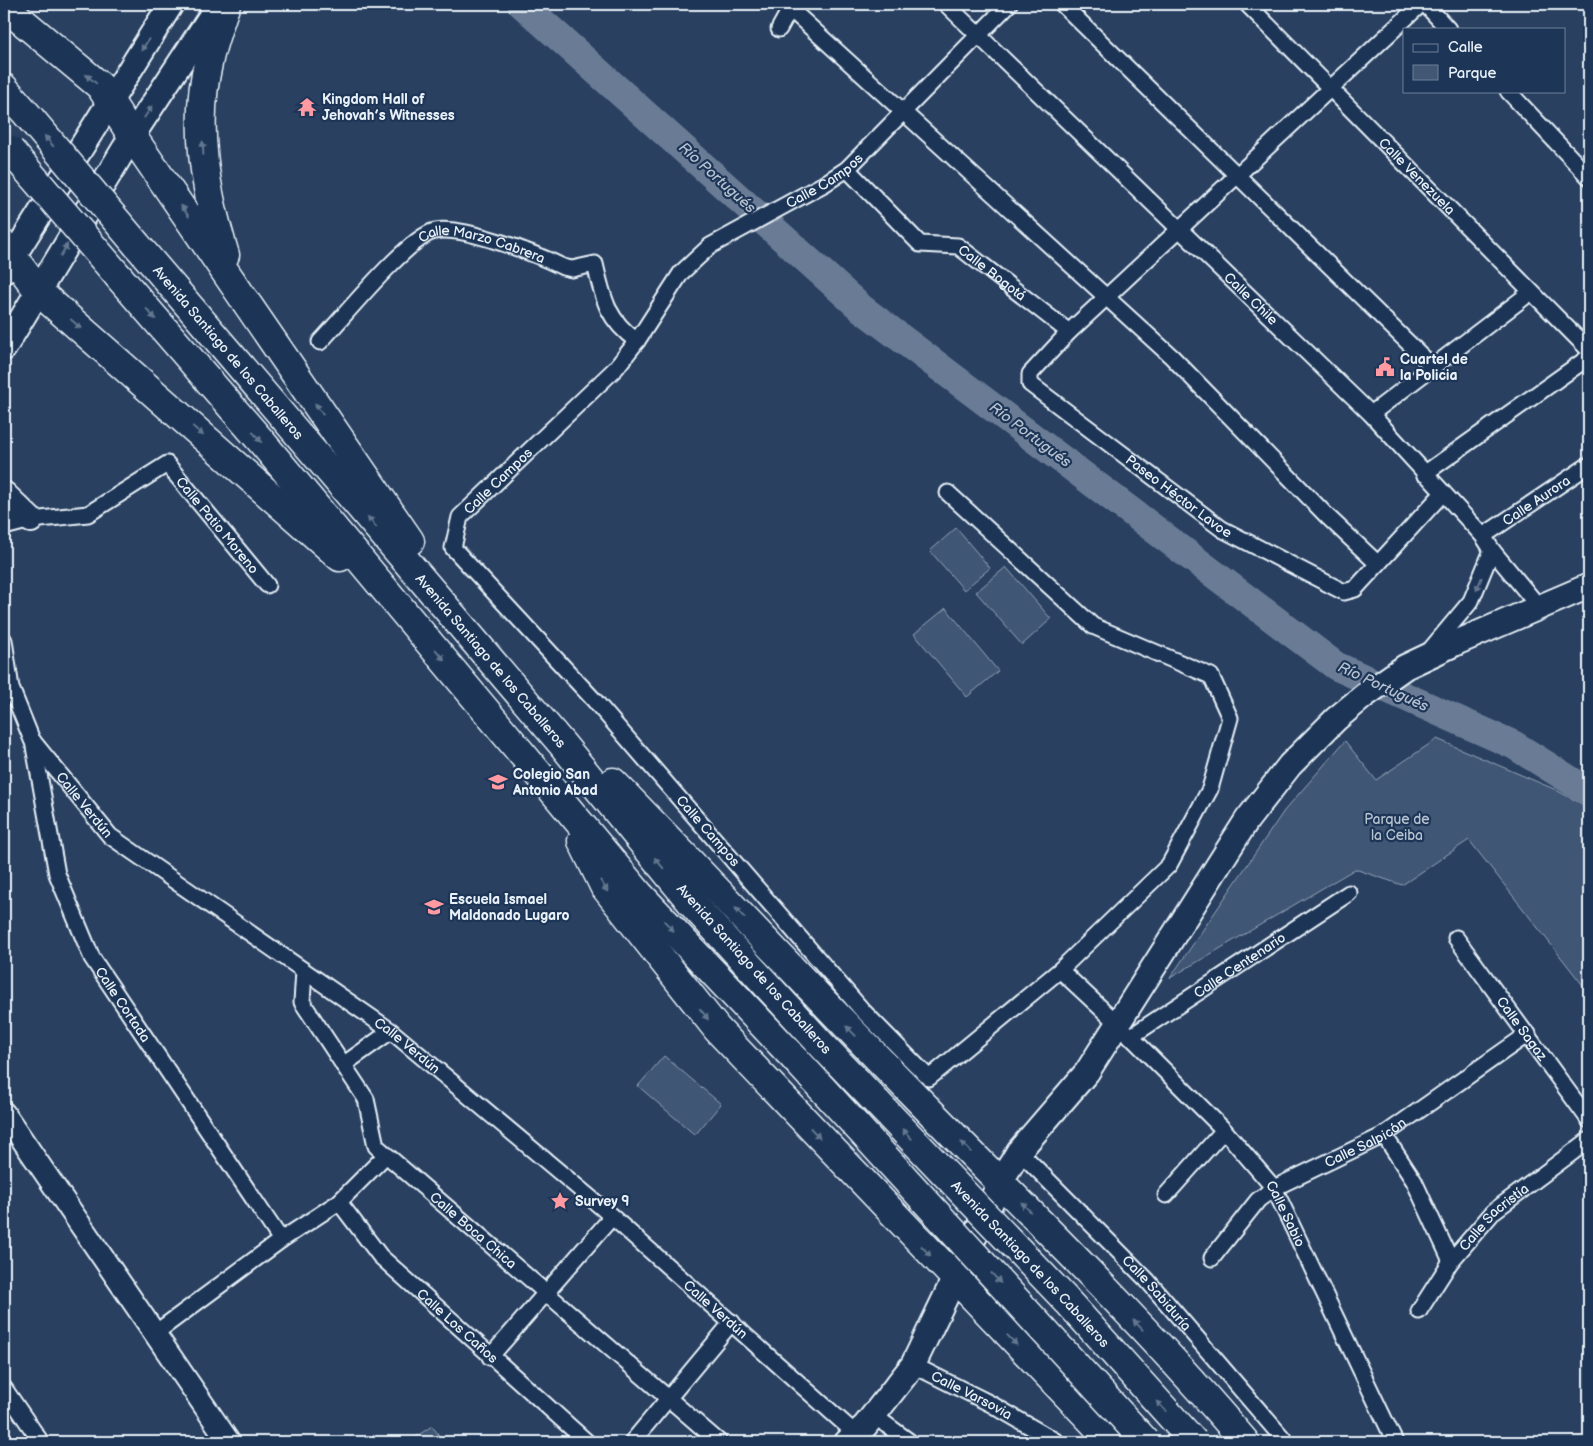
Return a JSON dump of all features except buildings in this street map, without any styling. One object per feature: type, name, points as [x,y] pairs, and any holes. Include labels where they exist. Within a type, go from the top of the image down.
[{"type":"highway","points":[[226,4],[209,59],[202,110],[202,147],[210,202],[232,280]]},
{"type":"highway","points":[[4,6],[100,86],[132,136],[422,559],[449,613]]},
{"type":"highway","name":"Avenida Santiago de los Caballeros","points":[[4,88],[562,744],[695,907],[820,1043],[1068,1302],[1194,1442]]},
{"type":"highway","points":[[7,147],[409,618],[639,894],[797,1062],[1146,1442]]},
{"type":"highway","points":[[7,258],[39,292],[409,618]]},
{"type":"highway","points":[[562,744],[612,781],[863,1043],[1001,1181],[1172,1360],[1245,1442]]},
{"type":"highway","points":[[568,810],[604,886],[716,1029],[954,1280],[1106,1436]]},
{"type":"main road","points":[[7,258],[111,102],[171,4]]},
{"type":"main road","points":[[4,348],[132,136],[219,4]]},
{"type":"main road","points":[[4,494],[31,520]]},
{"type":"main road","points":[[851,1438],[873,1416],[912,1365],[1001,1181],[1019,1151],[1124,1030],[1247,820],[1290,765],[1336,719],[1365,695],[1405,667],[1458,642],[1589,586]]},
{"type":"street","name":"Calle Chile","points":[[946,4],[1178,230],[1371,414],[1482,536],[1539,607]]},
{"type":"street","name":"Calle Campos","points":[[1009,4],[847,169],[824,184],[710,246],[681,273],[637,341],[616,368],[460,517],[453,548],[594,700],[863,1011],[929,1078],[1060,970]]},
{"type":"street","points":[[1062,4],[1237,173],[1432,366]]},
{"type":"street","name":"Calle Venezuela","points":[[1246,4],[1589,350]]},
{"type":"street","points":[[1069,332],[1237,173],[1421,4]]},
{"type":"street","points":[[1424,4],[1447,28]]},
{"type":"street","points":[[779,29],[787,7],[1172,357],[1328,517],[1378,564],[1442,494]]},
{"type":"street","points":[[1509,92],[1589,177]]},
{"type":"street","name":"Calle Bogotá","points":[[847,169],[920,244],[958,246],[1069,332]]},
{"type":"street","name":"Calle Marzo Cabrera","points":[[320,342],[401,254],[419,239],[433,231],[448,230],[476,235],[563,267],[572,269],[595,264],[603,297],[619,328],[637,341]]},
{"type":"street","points":[[1371,414],[1531,292]]},
{"type":"street","name":"Paseo Héctor Lavoe","points":[[1069,332],[1030,374],[1030,384],[1222,529],[1344,592],[1349,592],[1378,564]]},
{"type":"street","points":[[1424,474],[1589,357]]},
{"type":"street","name":"Calle Patio Moreno","points":[[31,520],[88,514],[167,464],[267,585]]},
{"type":"street","name":"Calle Aurora","points":[[1482,536],[1589,465]]},
{"type":"street","points":[[948,492],[1093,626],[1211,676],[1230,718],[1210,788],[1169,865],[1060,970]]},
{"type":"street","points":[[4,527],[31,520]]},
{"type":"street","points":[[1423,658],[1461,616],[1471,601],[1492,550]]},
{"type":"street","name":"Calle Verdún","points":[[4,640],[11,688],[32,740],[110,836],[391,1031],[612,1217],[732,1322],[851,1438]]},
{"type":"street","name":"Calle Cortada","points":[[32,740],[56,874],[92,958],[282,1240]]},
{"type":"street","name":"Calle Centenario","points":[[1124,1030],[1349,893]]},
{"type":"street","name":"Calle Sagaz","points":[[1456,938],[1589,1120]]},
{"type":"street","name":"Calle Sabio","points":[[1060,970],[1124,1030],[1224,1130],[1274,1188],[1395,1442]]},
{"type":"street","name":"Calle Boca Chica","points":[[304,971],[302,1002],[366,1099],[376,1146],[719,1442]]},
{"type":"street","points":[[343,1065],[391,1031]]},
{"type":"street","name":"Calle Salpicón","points":[[1212,1258],[1258,1200],[1274,1188],[1384,1134],[1528,1034]]},
{"type":"street","points":[[6,1121],[229,1442]]},
{"type":"street","points":[[1166,1195],[1224,1130]]},
{"type":"street","points":[[1384,1134],[1414,1181],[1451,1261]]},
{"type":"street","name":"Calle Sacristía","points":[[1419,1311],[1451,1261],[1494,1211],[1589,1140]]},
{"type":"street","name":"Calle Sabiduría","points":[[1019,1151],[1147,1280],[1286,1442]]},
{"type":"street","points":[[154,1334],[282,1240],[339,1202],[386,1155]]},
{"type":"street","name":"Calle Los Caños","points":[[339,1202],[380,1256],[490,1357],[587,1442]]},
{"type":"street","points":[[490,1357],[612,1217]]},
{"type":"street","points":[[632,1442],[732,1322]]},
{"type":"street","name":"Calle Varsovia","points":[[912,1365],[1006,1412],[1056,1442]]},
{"type":"street","points":[[4,1388],[41,1442]]},
{"type":"street","points":[[873,1416],[910,1442]]},
{"type":"green space","points":[[956,528],[990,568],[964,590],[930,551]]},
{"type":"green space","points":[[1006,567],[1051,619],[1022,645],[976,592]]},
{"type":"green space","points":[[946,608],[998,671],[967,697],[914,634]]},
{"type":"green space","name":"Parque de la Ceiba","points":[[1437,739],[1554,789],[1589,808],[1589,993],[1469,840],[1402,885],[1355,869],[1170,978],[1284,811],[1345,741],[1376,780]]},
{"type":"green space","points":[[664,1056],[721,1104],[695,1135],[638,1086]]},
{"type":"green space","points":[[432,1426],[444,1442],[408,1442]]},
{"type":"waterway","name":"Río Portugués","points":[[522,4],[861,308],[1336,666],[1514,745],[1589,792]]},
{"type":"place","name":"Kingdom Hall of Jehovah’s Witnesses","points":[[307,107]]},
{"type":"place","name":"Cuartel de la Policia","points":[[1385,367]]},
{"type":"place","name":"Colegio San Antonio Abad","points":[[498,782]]},
{"type":"place","name":"Escuela Ismael Maldonado Lugaro","points":[[434,907]]},
{"type":"place","name":"Survey 9","points":[[560,1201]]}]
